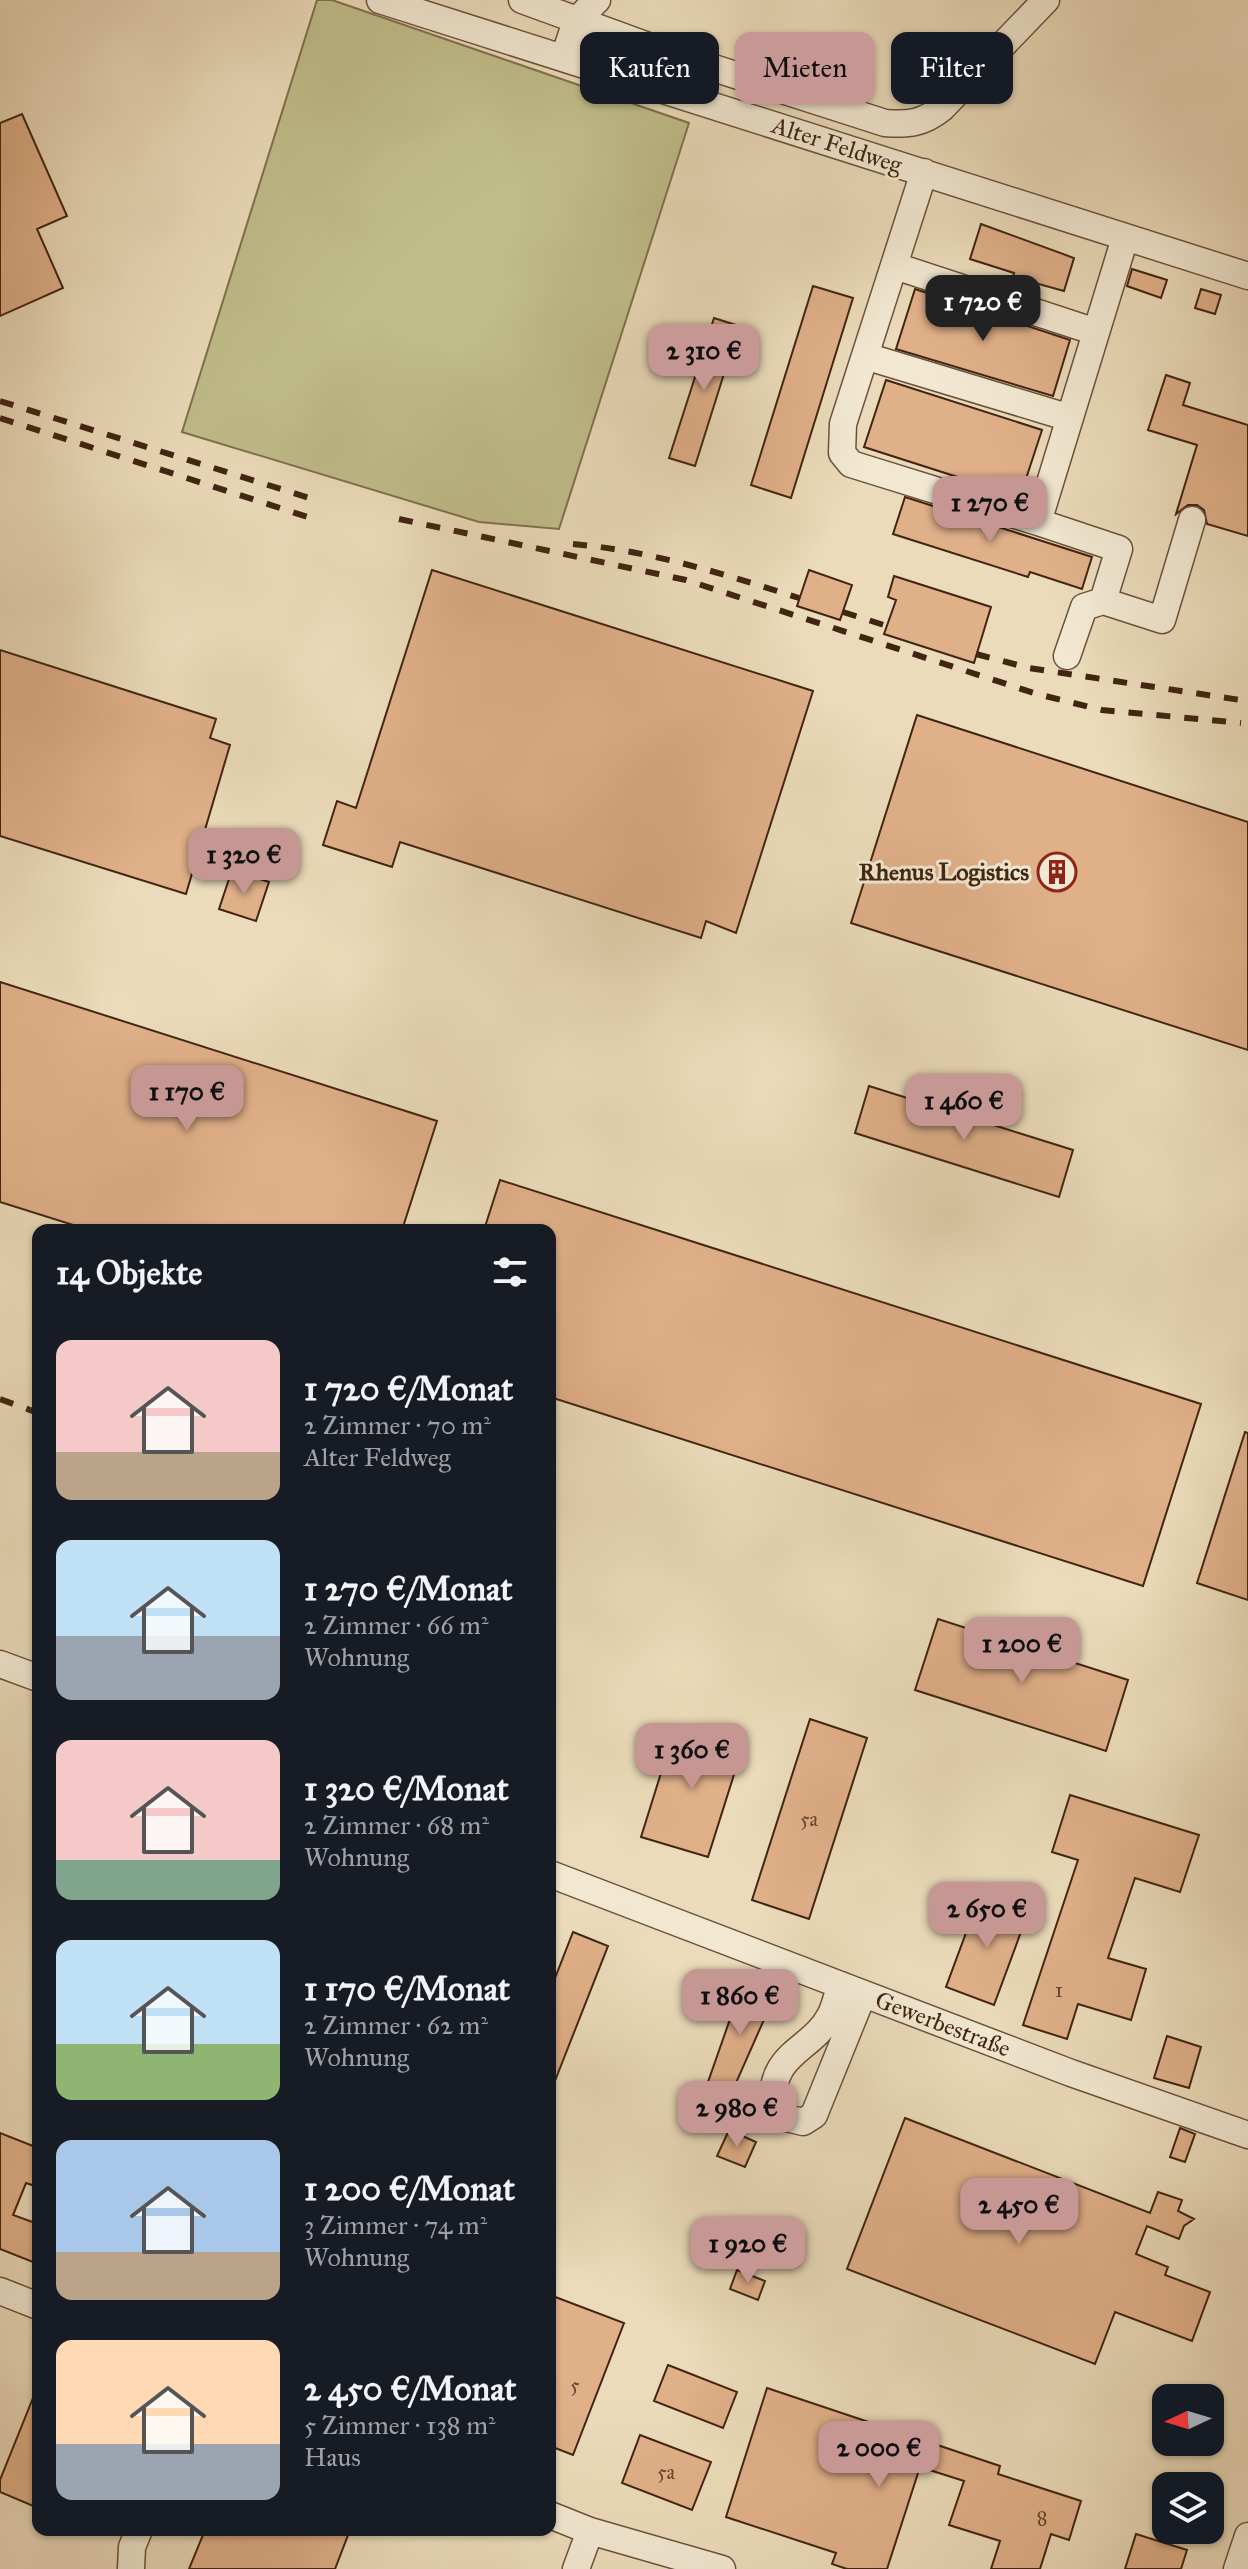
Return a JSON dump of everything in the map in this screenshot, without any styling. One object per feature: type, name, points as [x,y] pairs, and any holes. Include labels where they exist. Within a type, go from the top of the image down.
[{"type":"street","name":"Alter Feldweg","points":[[380,0],[1248,276]]},
{"type":"street","points":[[522,0],[576,21],[885,123],[909,125],[927,120],[942,108],[1039,2]]},
{"type":"street","points":[[564,58],[576,21],[597,0]]},
{"type":"street","points":[[924,172],[843,424],[842,453],[851,464],[1119,549],[1103,601]]},
{"type":"street","points":[[1038,522],[1125,238]]},
{"type":"street","points":[[895,266],[1096,332]]},
{"type":"street","points":[[865,356],[1070,418]]},
{"type":"street","points":[[1067,656],[1084,607],[1103,601],[1162,620],[1192,520]]},
{"type":"street","points":[[0,1664],[32,1676]]},
{"type":"street","name":"Gewerbestraße","points":[[556,1876],[1071,2073],[1248,2135]]},
{"type":"street","points":[[0,2291],[32,2304]]},
{"type":"street","points":[[556,2517],[590,2531],[722,2569]]},
{"type":"street","points":[[576,2569],[590,2531]]},
{"type":"street","points":[[131,2569],[132,2547],[137,2536]]},
{"type":"street","points":[[1237,2569],[1248,2536]]},
{"type":"shaded area","points":[[317,0],[332,0],[580,85],[580,104],[634,104],[689,123],[559,529],[479,522],[182,432]]},
{"type":"building","points":[[22,114],[67,216],[37,229],[63,288],[0,316],[0,123]]},
{"type":"building","points":[[981,224],[1074,258],[1064,291],[1013,277],[1014,273],[970,259]]},
{"type":"building","points":[[1132,269],[1167,280],[1161,298],[1127,286]]},
{"type":"building","points":[[813,286],[853,298],[791,498],[751,485]]},
{"type":"building","points":[[915,289],[1070,340],[1053,396],[896,349]]},
{"type":"building","points":[[1201,289],[1221,295],[1215,314],[1195,308]]},
{"type":"building","points":[[714,318],[739,326],[695,466],[669,458]]},
{"type":"building","points":[[1166,375],[1190,383],[1183,405],[1248,425],[1248,536],[1207,524],[1204,510],[1197,505],[1188,505],[1176,514],[1197,445],[1148,430]]},
{"type":"building","points":[[886,380],[1042,430],[1020,497],[864,447]]},
{"type":"building","points":[[905,497],[1092,557],[1082,589],[1030,572],[1028,577],[893,534]]},
{"type":"building","points":[[432,570],[813,691],[736,933],[706,921],[701,938],[400,842],[392,867],[323,845],[337,801],[356,808]]},
{"type":"building","points":[[809,570],[852,585],[840,620],[797,606]]},
{"type":"building","points":[[894,576],[991,607],[974,663],[884,634],[896,600],[888,597]]},
{"type":"building","points":[[0,650],[216,719],[210,738],[230,745],[186,894],[0,836]]},
{"type":"building","name":"Rhenus Logistics","points":[[917,715],[1248,822],[1248,1050],[851,923]]},
{"type":"building","points":[[232,870],[269,882],[256,921],[219,909]]},
{"type":"building","points":[[0,982],[437,1121],[404,1224],[70,1224],[0,1202]]},
{"type":"building","points":[[869,1086],[1073,1150],[1059,1197],[855,1133]]},
{"type":"building","points":[[500,1180],[1201,1404],[1143,1586],[556,1399],[556,1224],[486,1224]]},
{"type":"building","points":[[1245,1432],[1248,1433],[1248,1600],[1197,1583]]},
{"type":"building","points":[[938,1619],[1128,1680],[1106,1751],[915,1690]]},
{"type":"building","points":[[810,1719],[867,1738],[809,1919],[752,1900]]},
{"type":"building","points":[[676,1725],[743,1746],[708,1857],[641,1837]]},
{"type":"building","points":[[1070,1795],[1199,1835],[1180,1892],[1135,1878],[1108,1958],[1146,1969],[1131,2020],[1078,2004],[1067,2039],[1023,2025],[1078,1860],[1052,1852]]},
{"type":"building","points":[[980,1895],[1028,1913],[994,2005],[946,1987]]},
{"type":"building","points":[[573,1932],[608,1946],[556,2078],[556,1976]]},
{"type":"building","points":[[742,1985],[774,1997],[732,2092],[708,2082]]},
{"type":"building","points":[[1167,2036],[1201,2047],[1189,2088],[1154,2078]]},
{"type":"building","points":[[905,2118],[1150,2213],[1158,2192],[1182,2200],[1178,2211],[1194,2219],[1184,2226],[1179,2239],[1147,2226],[1136,2254],[1168,2267],[1165,2275],[1210,2292],[1192,2341],[1115,2312],[1095,2364],[847,2269]]},
{"type":"building","points":[[1180,2128],[1195,2134],[1185,2162],[1170,2157]]},
{"type":"building","points":[[729,2130],[756,2142],[745,2167],[717,2156]]},
{"type":"building","points":[[0,2133],[32,2146],[32,2185],[26,2183],[13,2215],[32,2222],[32,2262],[0,2249]]},
{"type":"building","points":[[737,2270],[765,2281],[758,2300],[730,2289]]},
{"type":"building","points":[[556,2297],[624,2323],[573,2455],[556,2448]]},
{"type":"building","points":[[668,2365],[737,2392],[723,2428],[654,2401]]},
{"type":"building","points":[[767,2388],[1000,2466],[998,2474],[1081,2501],[1069,2540],[1051,2534],[1040,2569],[991,2569],[1000,2541],[949,2525],[964,2481],[920,2467],[887,2569],[847,2569],[832,2564],[836,2553],[726,2517]]},
{"type":"building","points":[[32,2400],[32,2505],[0,2492],[0,2480]]},
{"type":"building","points":[[640,2435],[711,2462],[692,2510],[622,2483]]},
{"type":"building","points":[[1136,2534],[1152,2539],[1152,2544],[1168,2544],[1187,2550],[1181,2569],[1125,2569]]},
{"type":"building","points":[[203,2536],[348,2536],[335,2569],[189,2569]]},
{"type":"railway","points":[[0,401],[319,501]]},
{"type":"railway","points":[[0,418],[311,518]]},
{"type":"railway","points":[[399,519],[686,580],[1037,694],[1102,710],[1241,723]]},
{"type":"railway","points":[[573,544],[659,558],[799,598]]},
{"type":"railway","points":[[843,612],[887,626]]},
{"type":"railway","points":[[976,654],[1029,668],[1247,701]]},
{"type":"railway","points":[[0,1399],[32,1411]]},
{"type":"place","name":"Rhenus Logistics","points":[[1057,872]]}]
